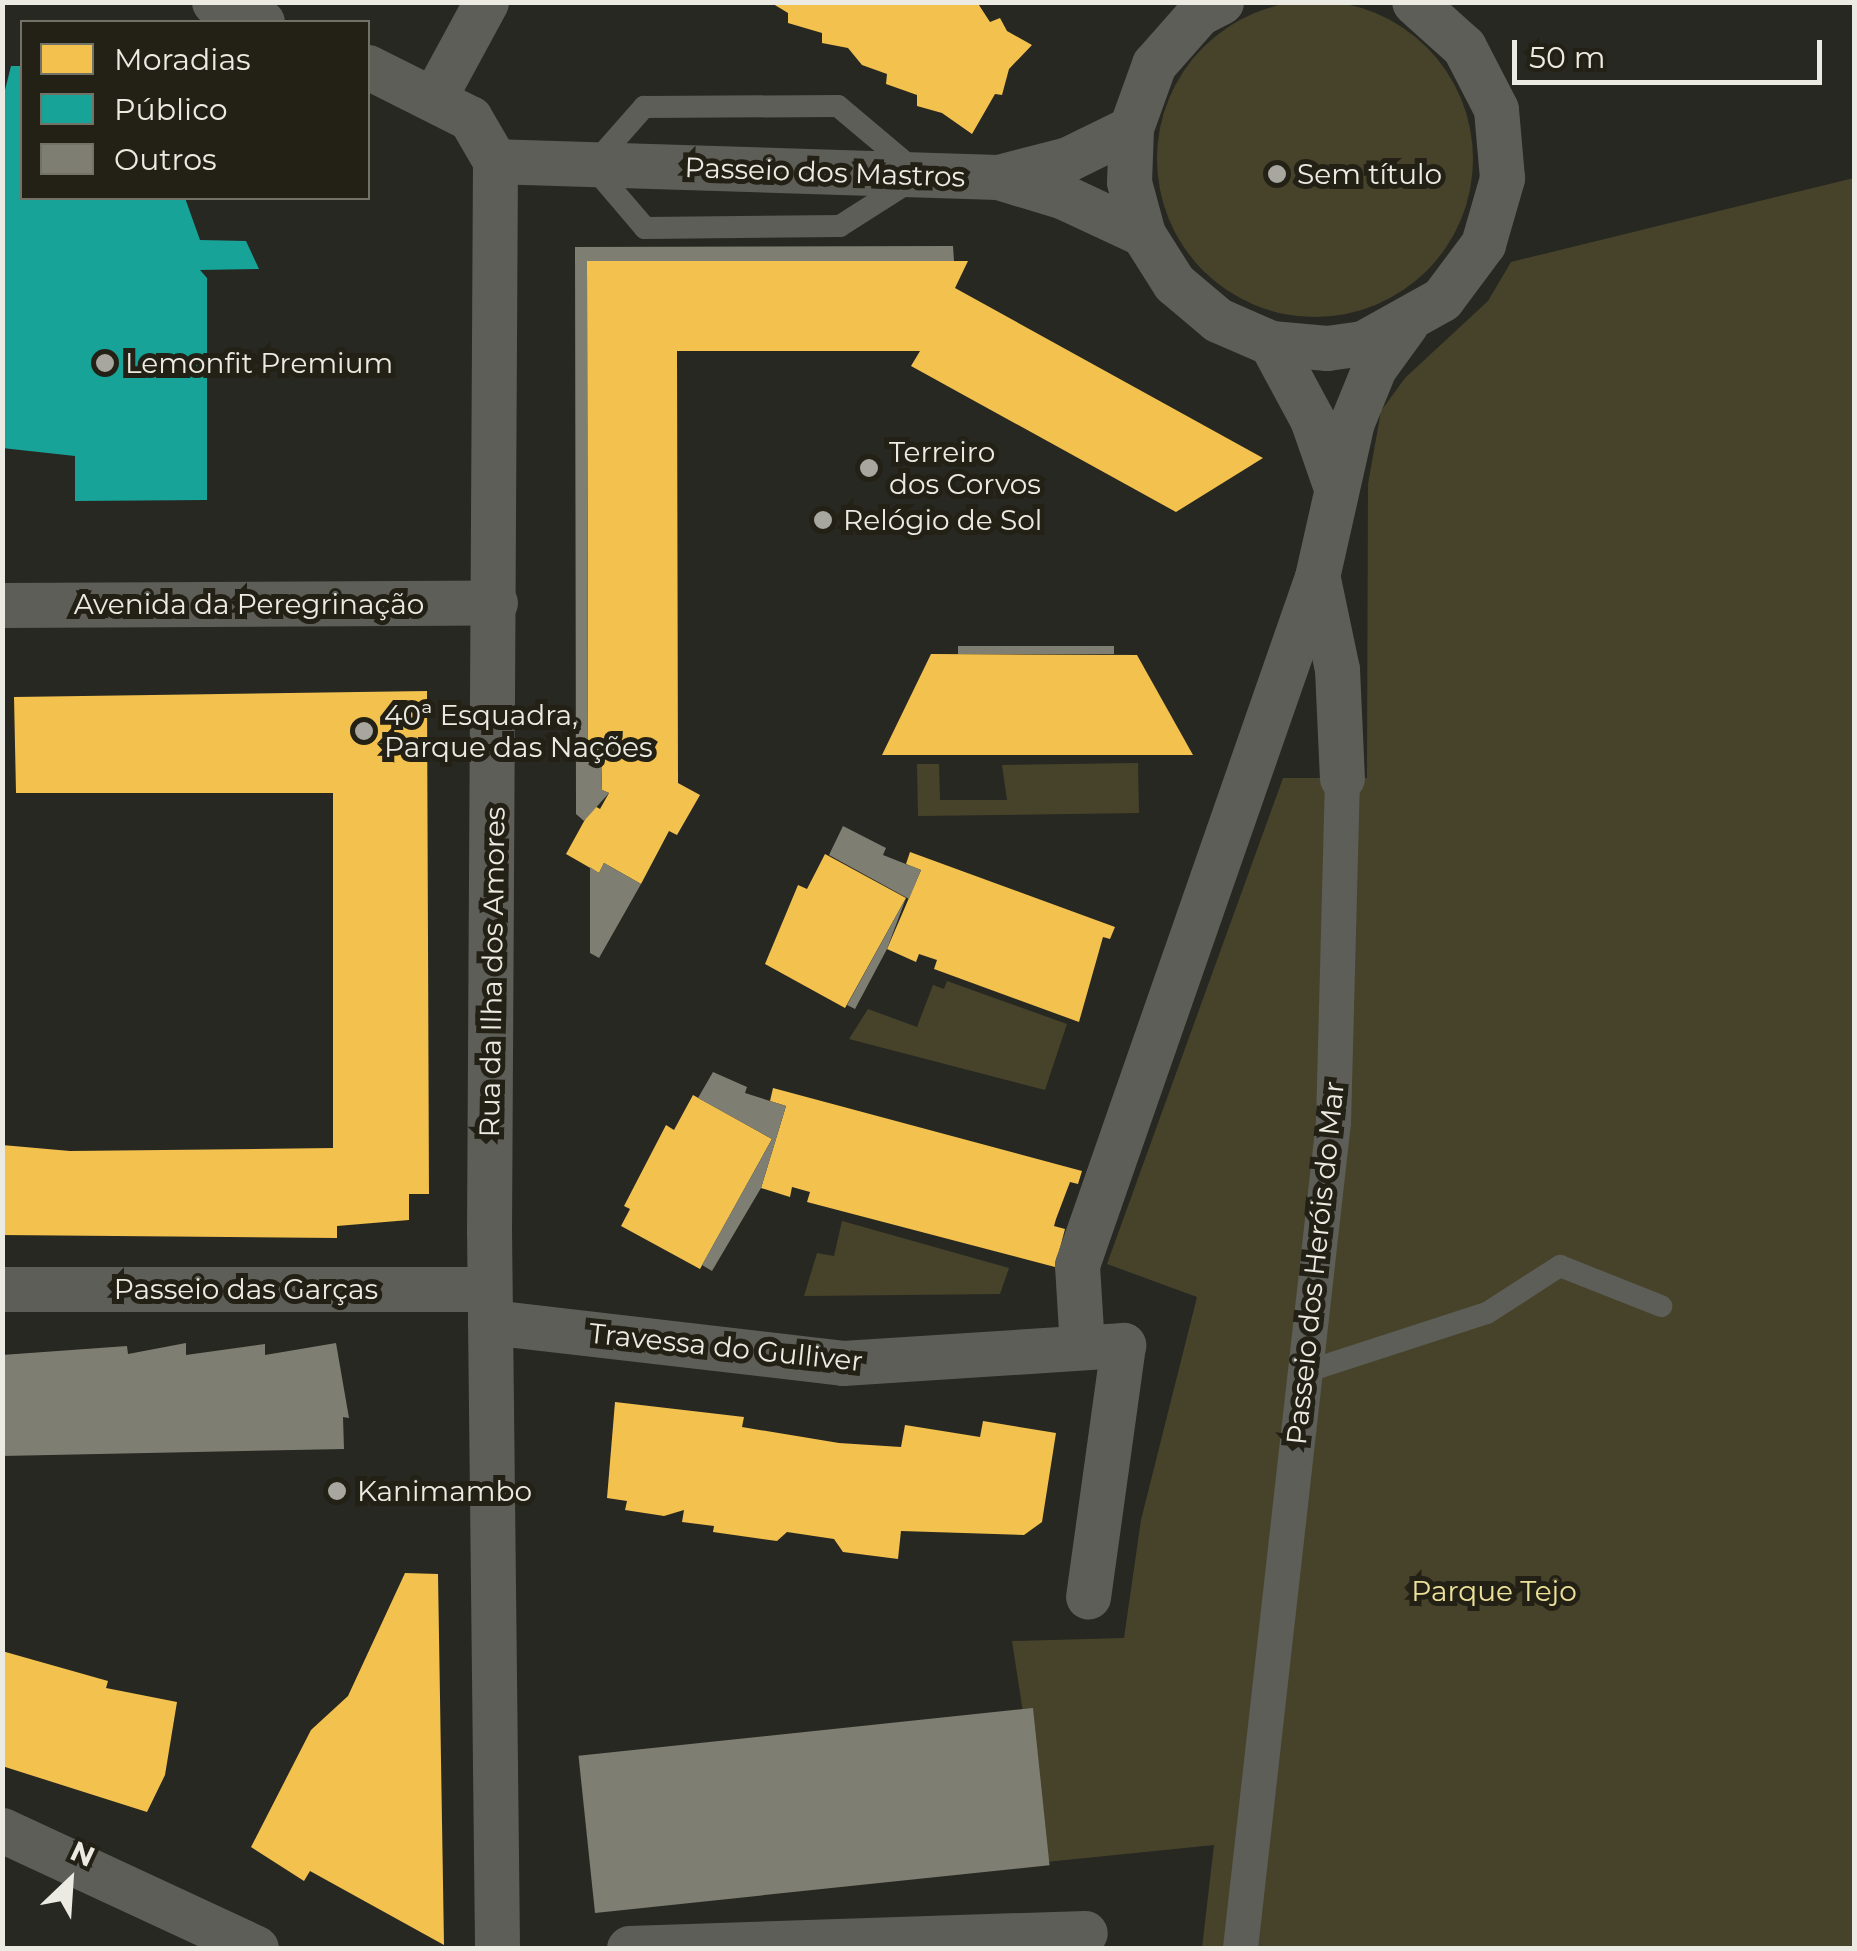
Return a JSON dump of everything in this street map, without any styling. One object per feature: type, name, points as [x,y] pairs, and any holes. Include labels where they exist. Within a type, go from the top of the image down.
[{"type":"street","points":[[214,2],[257,20]]},
{"type":"street","points":[[435,96],[486,2]]},
{"type":"street","points":[[1208,6],[1154,64],[1130,128],[1129,182],[1143,234],[1180,289],[1218,320],[1271,343],[1364,343],[1406,324],[1442,300],[1483,244],[1502,178],[1496,109],[1464,47],[1414,2]]},
{"type":"street","points":[[370,68],[435,96],[470,118],[496,162]]},
{"type":"street","points":[[998,177],[1068,159],[1130,128]]},
{"type":"street","name":"Passeio dos Mastros","points":[[496,162],[998,177],[1064,197],[1143,234]]},
{"type":"street","name":"Rua da Ilha dos Amores","points":[[496,162],[490,1306],[497,1948]]},
{"type":"street","name":"Passeio dos Heróis do Mar","points":[[1082,1347],[1076,1265],[1317,576],[1334,482],[1374,368],[1406,324]]},
{"type":"street","name":"Passeio dos Heróis do Mar","points":[[1271,343],[1312,420],[1334,482]]},
{"type":"street","name":"Passeio dos Heróis do Mar","points":[[1240,1948],[1334,1122],[1342,778],[1337,669],[1317,576]]},
{"type":"street","name":"Avenida da Peregrinação","points":[[2,605],[495,602]]},
{"type":"street","name":"Passeio das Garças","points":[[2,1289],[490,1306]]},
{"type":"street","name":"Travessa do Gulliver","points":[[490,1306],[842,1363],[1123,1345],[1088,1597]]},
{"type":"street","points":[[2,1830],[256,1948]]},
{"type":"street","points":[[629,1948],[1085,1933]]},
{"type":"lane","points":[[838,106],[920,175],[840,226],[645,228],[592,166],[644,107],[838,106]]},
{"type":"lane","points":[[1305,1372],[1488,1313],[1560,1266],[1661,1306]]},
{"type":"green space","points":[[1315,1],[1346,4],[1376,13],[1403,27],[1427,47],[1447,71],[1461,98],[1470,128],[1470,190],[1461,220],[1447,247],[1427,271],[1403,291],[1376,305],[1346,314],[1315,317],[1284,314],[1254,305],[1227,291],[1203,271],[1183,247],[1169,220],[1160,190],[1157,159],[1160,128],[1169,98],[1183,71],[1203,47],[1227,27],[1254,13],[1284,4]]},
{"type":"green space","name":"Parque Tejo","points":[[1854,178],[1854,1948],[1202,1948],[1214,1845],[1046,1862],[1012,1641],[1124,1638],[1141,1520],[1197,1297],[1107,1264],[1283,778],[1367,778],[1368,484],[1381,411],[1405,378],[1488,301],[1511,262]]},
{"type":"green space","points":[[1138,763],[1139,813],[918,816],[917,764],[939,764],[940,800],[1007,800],[1002,765]]},
{"type":"green space","points":[[947,981],[1067,1024],[1045,1090],[849,1039],[868,1009],[917,1027],[933,985],[944,989]]},
{"type":"green space","points":[[842,1221],[1009,1268],[1000,1294],[804,1296],[817,1253],[834,1256]]},
{"type":"building: Moradias","points":[[770,2],[977,2],[990,22],[1000,18],[1007,31],[1032,45],[1009,69],[1002,95],[995,94],[972,134],[942,113],[917,106],[917,95],[886,84],[887,74],[862,65],[848,48],[822,43],[822,33],[788,23],[788,13]]},
{"type":"building: Moradias","points":[[587,261],[968,261],[955,288],[1263,458],[1176,512],[911,366],[920,351],[677,351],[678,783],[700,795],[677,835],[669,831],[641,884],[604,863],[599,873],[566,854],[593,805],[600,809],[609,793],[602,790],[601,755],[588,755]]},
{"type":"building: Moradias","points":[[931,654],[1137,655],[1193,755],[882,755]]},
{"type":"building: Moradias","points":[[427,691],[429,1194],[409,1194],[409,1220],[337,1226],[337,1238],[2,1235],[2,1145],[70,1151],[333,1148],[333,793],[16,793],[14,697]]},
{"type":"building: Moradias","points":[[910,852],[1115,927],[1110,939],[1103,937],[1079,1022],[934,969],[937,960],[919,954],[916,962],[887,949],[921,870],[906,864]]},
{"type":"building: Moradias","points":[[825,854],[906,898],[845,1008],[765,964],[798,885],[807,889]]},
{"type":"building: Moradias","points":[[773,1088],[1082,1171],[1078,1184],[1070,1182],[1054,1226],[1065,1229],[1055,1267],[807,1202],[810,1192],[792,1187],[790,1197],[761,1188],[786,1106],[770,1101]]},
{"type":"building: Moradias","points":[[693,1095],[772,1139],[700,1269],[621,1226],[630,1209],[624,1206],[666,1125],[674,1130]]},
{"type":"building: Moradias","points":[[615,1402],[744,1417],[742,1427],[839,1443],[901,1447],[905,1425],[980,1437],[983,1421],[1056,1433],[1042,1522],[1024,1535],[901,1531],[898,1559],[843,1552],[834,1539],[787,1532],[777,1541],[713,1532],[714,1526],[682,1522],[684,1510],[664,1516],[625,1510],[627,1501],[607,1498]]},
{"type":"building: Moradias","points":[[405,1573],[438,1574],[444,1945],[310,1871],[304,1881],[251,1847],[311,1730],[348,1696]]},
{"type":"building: Moradias","points":[[2,1651],[108,1681],[106,1688],[177,1702],[165,1775],[147,1812],[2,1766]]},
{"type":"building: Público","name":"Lemonfit Premium","points":[[11,66],[20,66],[20,200],[186,200],[200,240],[246,241],[259,269],[200,270],[207,278],[207,500],[75,501],[75,456],[2,448],[2,102]]},
{"type":"building: Outros","points":[[953,246],[954,261],[587,261],[588,755],[601,755],[602,790],[609,793],[584,821],[576,814],[575,247]]},
{"type":"building: Outros","points":[[958,646],[1114,646],[1114,654],[958,654]]},
{"type":"building: Outros","points":[[843,826],[886,848],[883,855],[921,870],[909,899],[829,855]]},
{"type":"building: Outros","points":[[604,863],[641,884],[599,958],[590,953],[590,867],[599,873]]},
{"type":"building: Outros","points":[[906,898],[887,949],[855,1009],[847,1005]]},
{"type":"building: Outros","points":[[713,1072],[747,1087],[745,1093],[786,1106],[761,1188],[712,1271],[702,1265],[772,1139],[698,1098]]},
{"type":"building: Outros","points":[[186,1343],[186,1355],[265,1344],[265,1355],[336,1343],[349,1418],[343,1417],[344,1449],[2,1456],[2,1355],[127,1346],[128,1354]]},
{"type":"building: Outros","points":[[1033,1708],[1050,1865],[595,1913],[579,1756]]},
{"type":"place","name":"Sem título","points":[[1277,174]]},
{"type":"place","name":"Lemonfit Premium","points":[[105,363]]},
{"type":"place","name":"Terreiro dos Corvos","points":[[869,468]]},
{"type":"place","name":"Relógio de Sol","points":[[823,520]]},
{"type":"place","name":"40ª Esquadra, Parque das Nações","points":[[364,731]]},
{"type":"place","name":"Kanimambo","points":[[337,1491]]}]
